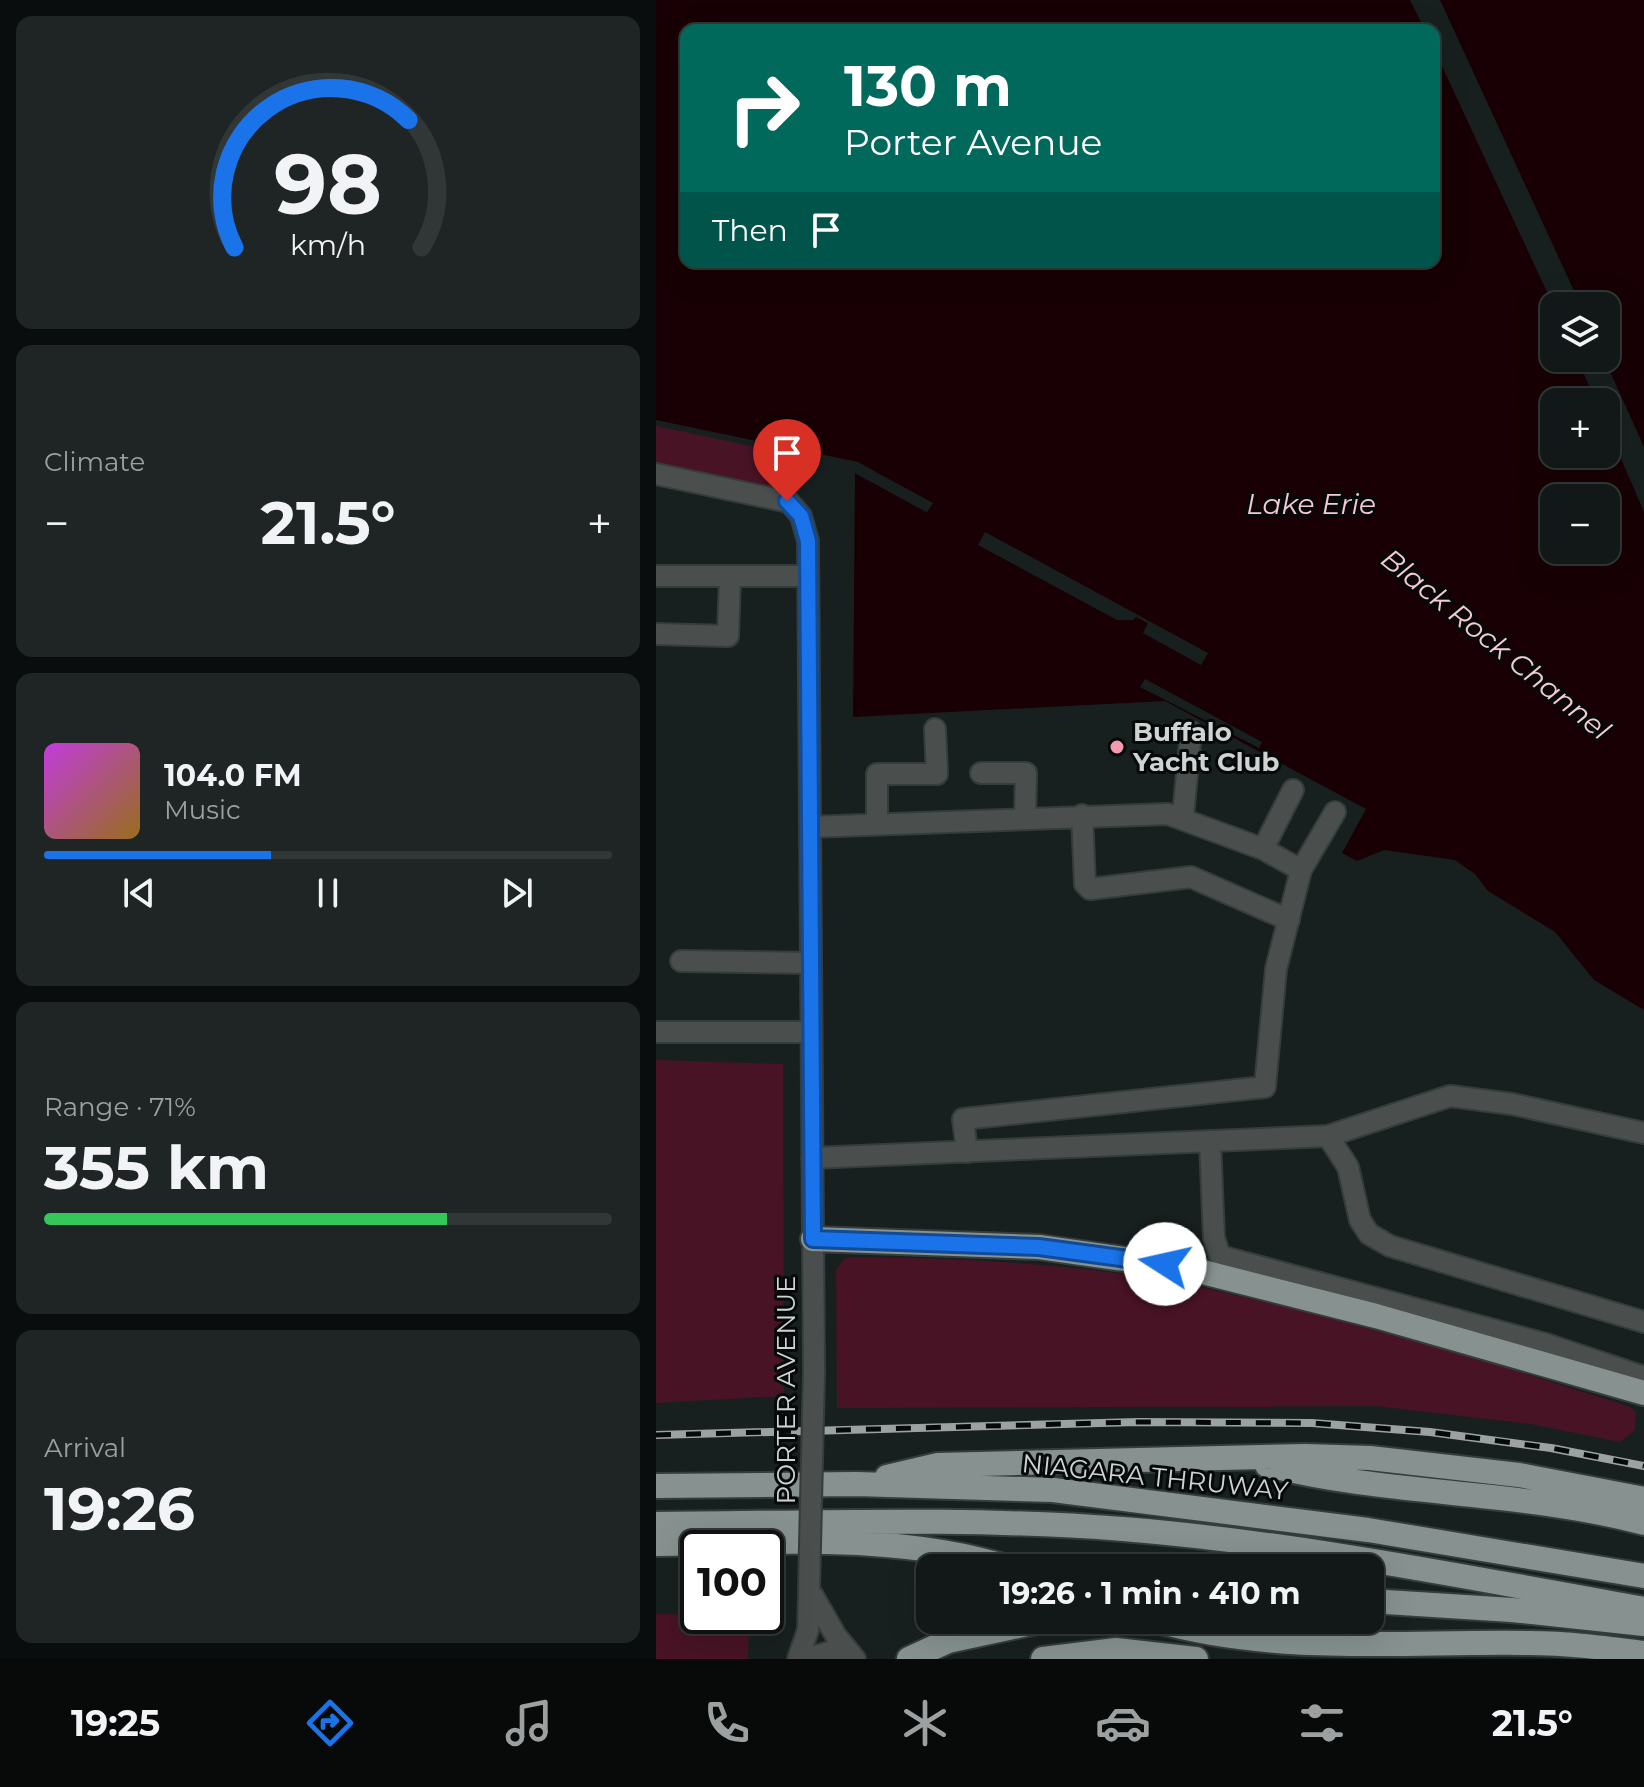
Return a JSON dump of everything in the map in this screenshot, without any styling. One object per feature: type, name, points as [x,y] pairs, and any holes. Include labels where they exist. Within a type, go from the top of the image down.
[{"type":"highway","points":[[813,1239],[1039,1247],[1187,1268],[1376,1316],[1644,1393]]},
{"type":"highway","points":[[856,1484],[938,1465],[1305,1456],[1441,1464],[1644,1499]]},
{"type":"highway","points":[[1242,1459],[1310,1476],[1477,1496],[1644,1523]]},
{"type":"highway","name":"NIAGARA THRUWAY","points":[[656,1486],[856,1484],[1053,1490],[1368,1530],[1644,1576]]},
{"type":"highway","points":[[656,1524],[954,1521],[1124,1529],[1360,1560],[1644,1609]]},
{"type":"highway","points":[[656,1544],[878,1544],[957,1554]]},
{"type":"highway","points":[[1384,1602],[1512,1610],[1644,1624]]},
{"type":"highway","points":[[909,1659],[948,1641],[981,1634]]},
{"type":"highway","points":[[1209,1634],[1285,1644],[1531,1643],[1644,1653]]},
{"type":"highway","points":[[1043,1659],[1116,1650],[1196,1659]]},
{"type":"street","name":"PORTER AVENUE","points":[[656,474],[764,496],[796,507],[808,541],[814,1372],[808,1630],[798,1659]]},
{"type":"street","points":[[656,576],[808,576]]},
{"type":"street","points":[[656,634],[728,636],[730,577]]},
{"type":"street","points":[[877,824],[877,774],[937,774],[935,729]]},
{"type":"street","points":[[1183,816],[1191,732]]},
{"type":"street","points":[[981,773],[1026,773],[1025,818]]},
{"type":"street","points":[[1263,849],[1293,790]]},
{"type":"street","points":[[967,1152],[963,1119],[1265,1087],[1276,969],[1301,870],[1335,812]]},
{"type":"street","points":[[810,827],[1082,815],[1183,816],[1263,849],[1301,870]]},
{"type":"street","points":[[1082,815],[1085,884],[1090,889],[1191,877],[1289,920]]},
{"type":"street","points":[[681,961],[811,963]]},
{"type":"street","points":[[656,1032],[811,1032]]},
{"type":"street","points":[[812,1158],[1328,1136],[1450,1096],[1512,1104],[1644,1133]]},
{"type":"street","points":[[1328,1136],[1348,1167],[1360,1220],[1369,1234],[1390,1246],[1644,1322]]},
{"type":"street","points":[[1210,1141],[1214,1238],[1220,1256],[1546,1344],[1644,1377]]},
{"type":"street","points":[[809,1589],[853,1659]]},
{"type":"street","points":[[805,1659],[830,1652],[853,1659]]},
{"type":"shaded area","points":[[656,426],[799,456],[789,502],[656,474]]},
{"type":"shaded area","points":[[656,1060],[783,1064],[784,1396],[656,1403]]},
{"type":"shaded area","points":[[844,1259],[941,1259],[1075,1268],[1208,1289],[1420,1343],[1630,1407],[1636,1412],[1635,1430],[1620,1442],[1531,1424],[1376,1406],[837,1408],[836,1270]]},
{"type":"shaded area","points":[[656,1614],[680,1615],[680,1634],[749,1634],[748,1659],[656,1659]]},
{"type":"water","name":"Lake Erie","points":[[656,0],[1644,0],[1644,1010],[1594,980],[1555,932],[1488,891],[1475,874],[1455,860],[1384,850],[1357,861],[1342,853],[1366,809],[1165,701],[853,717],[855,473],[926,512],[932,503],[858,462],[656,420]]},
{"type":"pier","points":[[1410,0],[1440,0],[1575,292],[1547,292],[1440,62],[1440,24],[1422,24]]},
{"type":"pier","points":[[1583,372],[1610,372],[1617,388],[1590,388]]},
{"type":"pier","points":[[1620,394],[1644,447],[1644,512],[1620,456]]},
{"type":"pier","points":[[855,461],[933,503],[927,512],[855,473],[855,469],[925,507],[927,504],[855,465]]},
{"type":"pier","points":[[985,532],[1208,653],[1201,665],[1143,633],[1148,623],[1136,617],[1133,620],[1117,620],[978,545]]},
{"type":"pier","points":[[1145,679],[1262,742],[1259,748],[1140,687]]},
{"type":"railway","points":[[656,1435],[1138,1422],[1312,1423],[1430,1432],[1551,1448],[1644,1466]]},
{"type":"place","name":"Buffalo Yacht Club","points":[[1117,747]]},
{"type":"route","points":[[787,501],[796,507],[801,516],[808,541],[813,1239],[1039,1247],[1165,1264]]},
{"type":"water label","name":"Black Rock Channel","points":[[1496,644]]}]
